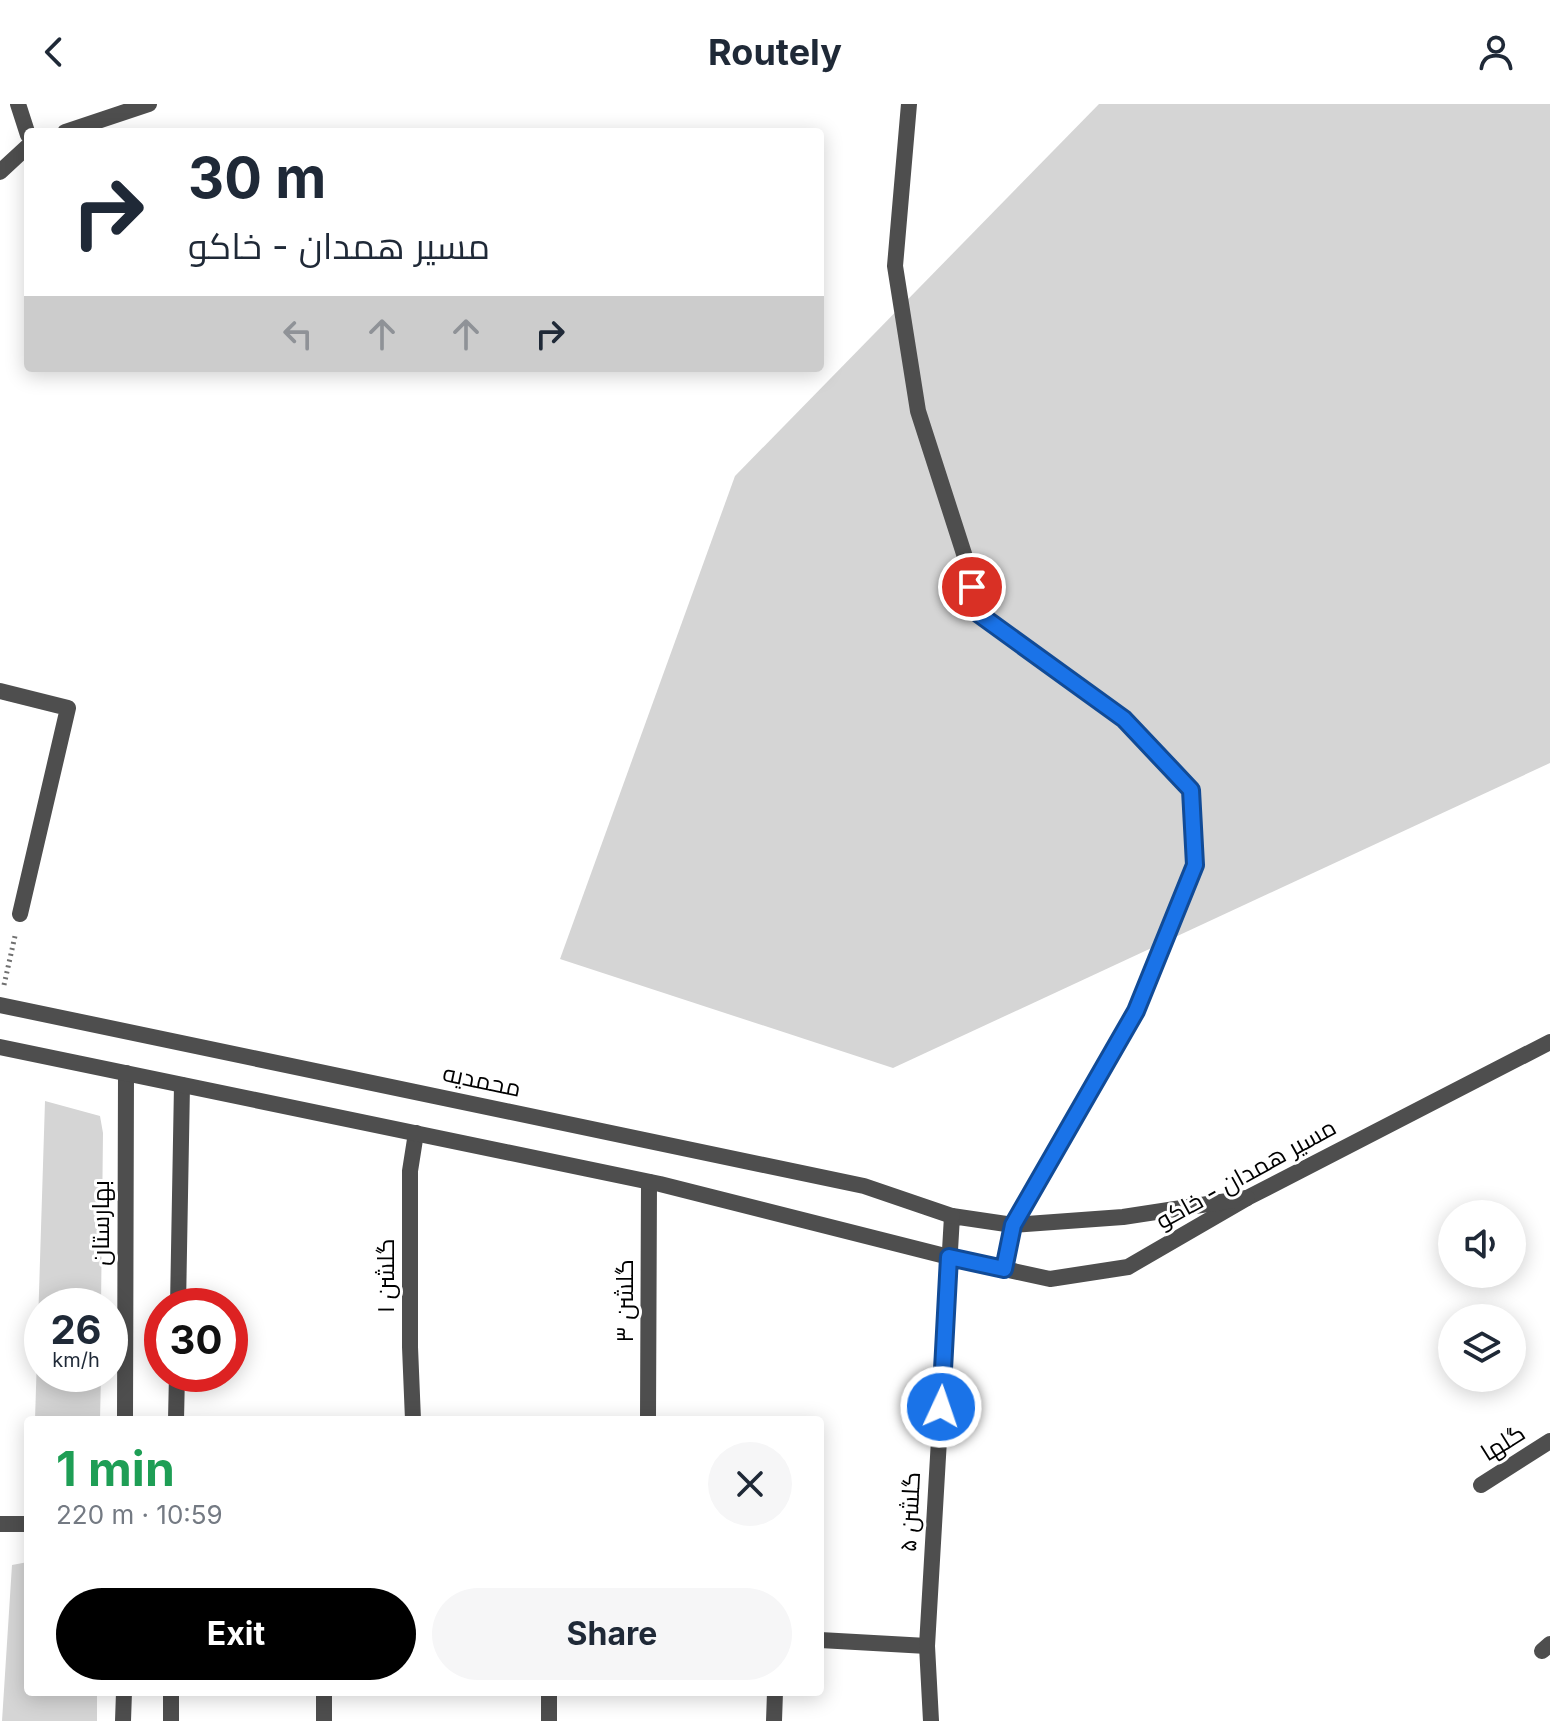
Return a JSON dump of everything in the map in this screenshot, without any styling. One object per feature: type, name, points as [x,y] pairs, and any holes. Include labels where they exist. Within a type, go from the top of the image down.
[{"type":"street","points":[[18,104],[26,128]]},
{"type":"street","points":[[77,128],[149,104]]},
{"type":"street","points":[[909,104],[895,266],[918,411],[966,560],[979,614],[1124,719],[1191,790],[1195,865],[1136,1011],[1013,1225],[1004,1269]]},
{"type":"street","points":[[0,172],[24,150]]},
{"type":"street","points":[[0,691],[68,708],[20,914]]},
{"type":"street","name":"محمدیه","points":[[0,1005],[864,1186],[952,1216],[1013,1225],[1123,1217],[1247,1198]]},
{"type":"street","name":"مسیر همدان - خاکو","points":[[949,1257],[1050,1279],[1128,1267],[1247,1198],[1550,1042]]},
{"type":"street","points":[[0,1047],[649,1182],[949,1257]]},
{"type":"street","name":"بهارستان","points":[[125,1416],[126,1073]]},
{"type":"street","points":[[178,1288],[182,1085]]},
{"type":"street","name":"گلشن ۱","points":[[413,1416],[410,1171],[416,1133]]},
{"type":"street","name":"گلشن ۳","points":[[648,1416],[649,1182]]},
{"type":"street","name":"گلشن ۵","points":[[931,1721],[927,1646],[952,1216]]},
{"type":"street","points":[[176,1416],[177,1392]]},
{"type":"street","name":"گلها","points":[[1481,1485],[1550,1441]]},
{"type":"street","points":[[0,1524],[24,1524]]},
{"type":"street","points":[[824,1640],[927,1646]]},
{"type":"street","points":[[123,1721],[124,1696]]},
{"type":"street","points":[[171,1696],[171,1721]]},
{"type":"street","points":[[324,1696],[324,1721]]},
{"type":"street","points":[[549,1696],[549,1721]]},
{"type":"street","points":[[774,1721],[775,1696]]},
{"type":"path","points":[[3,987],[20,914]]},
{"type":"shaded area","points":[[1099,104],[1550,104],[1550,763],[893,1068],[560,959],[735,476]]},
{"type":"shaded area","points":[[45,1101],[100,1116],[103,1133],[101,1288],[39,1288]]},
{"type":"shaded area","points":[[36,1392],[101,1392],[100,1416],[35,1416]]},
{"type":"shaded area","points":[[24,1563],[24,1696],[97,1696],[97,1721],[2,1721],[12,1565]]},
{"type":"route","points":[[941,1407],[949,1257],[1004,1269],[1013,1225],[1136,1011],[1195,865],[1191,790],[1124,719],[979,614],[972,587]]}]
